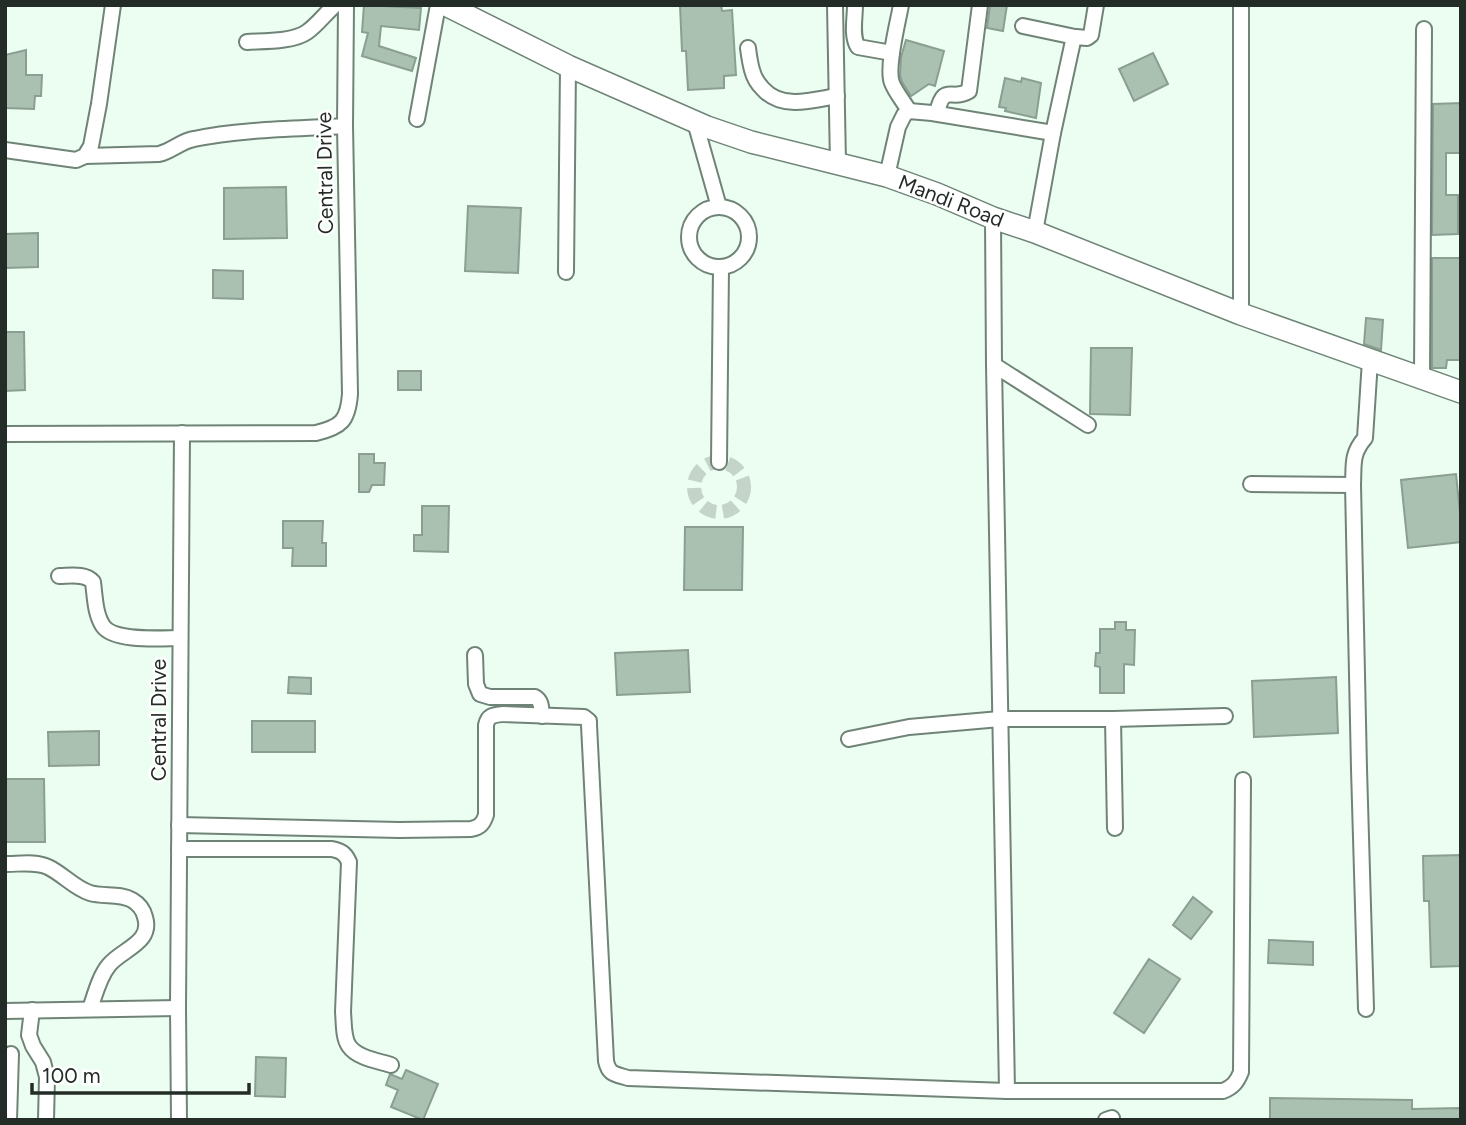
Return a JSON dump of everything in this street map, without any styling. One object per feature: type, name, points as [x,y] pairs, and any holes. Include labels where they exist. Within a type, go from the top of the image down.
[{"type":"street","points":[[85,156],[91,146],[99,104],[113,5]]},
{"type":"street","points":[[247,42],[288,39],[302,35],[335,5]]},
{"type":"street","name":"Central Drive","points":[[179,1120],[182,433],[316,433],[341,423],[349,406],[346,5]]},
{"type":"street","points":[[835,5],[838,164]]},
{"type":"street","points":[[855,5],[855,44],[858,47],[892,53]]},
{"type":"street","points":[[901,5],[890,65],[892,83],[909,111]]},
{"type":"street","points":[[937,114],[943,97],[969,91],[980,5]]},
{"type":"street","points":[[1023,26],[1075,37],[1090,37],[1096,5]]},
{"type":"street","points":[[1241,5],[1241,314]]},
{"type":"street","points":[[417,118],[448,7]]},
{"type":"street","name":"Mandi Road","points":[[448,7],[568,66],[724,134],[887,176],[1241,314],[1461,392]]},
{"type":"street","points":[[1422,378],[1424,29]]},
{"type":"street","points":[[1035,232],[1075,37]]},
{"type":"street","points":[[748,48],[755,80],[776,99],[790,102],[837,96]]},
{"type":"street","points":[[565,272],[568,66]]},
{"type":"street","points":[[887,176],[898,127],[909,111],[1053,134]]},
{"type":"street","points":[[695,122],[719,207]]},
{"type":"street","points":[[5,150],[76,160],[85,156],[152,155],[204,137],[345,126]]},
{"type":"street","points":[[719,207],[737,213],[743,219],[749,236],[748,246],[738,261],[712,267],[703,263],[691,248],[690,229],[701,213],[719,207]]},
{"type":"street","points":[[993,218],[1007,1091]]},
{"type":"street","points":[[719,462],[721,267]]},
{"type":"street","points":[[1366,1009],[1353,485],[1354,456],[1357,447],[1365,438],[1370,360]]},
{"type":"street","points":[[994,365],[1088,425]]},
{"type":"street","points":[[5,434],[182,433]]},
{"type":"street","points":[[1251,484],[1353,485]]},
{"type":"street","points":[[59,576],[86,576],[93,582],[97,612],[107,631],[132,637],[180,638]]},
{"type":"street","points":[[475,656],[476,684],[480,694],[535,696],[541,703],[542,716]]},
{"type":"street","points":[[179,825],[399,830],[479,827],[484,823],[486,815],[487,719],[497,715],[584,717],[589,721],[606,1061],[612,1074],[628,1078],[1007,1091],[1223,1091],[1237,1082],[1241,1072],[1243,780]]},
{"type":"street","points":[[849,739],[909,727],[1000,719],[1225,716]]},
{"type":"street","points":[[1113,719],[1115,828]]},
{"type":"street","points":[[179,849],[332,849],[346,855],[349,862],[344,1032],[349,1046],[359,1055],[391,1065]]},
{"type":"street","points":[[5,864],[39,864],[48,867],[86,892],[127,897],[136,901],[143,910],[147,923],[145,934],[134,947],[111,963],[103,975],[90,1009]]},
{"type":"street","points":[[5,1011],[178,1008]]},
{"type":"street","points":[[32,1010],[29,1035],[43,1062],[47,1077],[46,1120]]},
{"type":"street","points":[[9,1120],[11,1054]]},
{"type":"building","points":[[364,5],[421,8],[419,30],[381,26],[379,46],[416,58],[412,71],[362,56],[368,33],[362,32]]},
{"type":"building","points":[[680,5],[721,5],[722,11],[732,10],[736,75],[724,76],[724,88],[688,90],[686,51],[682,51]]},
{"type":"building","points":[[990,5],[1007,5],[1003,31],[987,28]]},
{"type":"building","points":[[906,40],[944,51],[935,86],[929,84],[911,96],[900,75]]},
{"type":"building","points":[[26,50],[26,75],[42,75],[41,96],[35,96],[34,109],[5,108],[5,55]]},
{"type":"building","points":[[1153,53],[1168,84],[1134,101],[1119,69]]},
{"type":"building","points":[[1005,78],[1021,82],[1022,78],[1041,83],[1036,118],[1005,111],[1006,108],[999,107]]},
{"type":"building","points":[[1461,103],[1461,153],[1446,153],[1446,195],[1458,195],[1458,234],[1432,235],[1433,104]]},
{"type":"building","points":[[286,187],[287,238],[224,239],[224,188]]},
{"type":"building","points":[[468,206],[521,208],[518,273],[465,271]]},
{"type":"building","points":[[38,233],[38,267],[5,268],[5,234]]},
{"type":"building","points":[[1432,258],[1461,258],[1461,360],[1447,360],[1446,368],[1432,368]]},
{"type":"building","points":[[213,270],[243,271],[243,299],[213,298]]},
{"type":"building","points":[[1366,318],[1383,320],[1381,350],[1364,344]]},
{"type":"building","points":[[5,332],[24,332],[25,390],[5,391]]},
{"type":"building","points":[[1091,348],[1132,348],[1130,415],[1090,414]]},
{"type":"building","points":[[398,371],[421,371],[421,390],[398,390]]},
{"type":"building","points":[[359,454],[374,454],[374,463],[385,463],[384,485],[372,485],[369,492],[359,492]]},
{"type":"building","points":[[1456,474],[1461,542],[1408,548],[1401,480]]},
{"type":"building","points":[[422,506],[449,506],[448,552],[414,551],[414,535],[422,535]]},
{"type":"building","points":[[283,521],[323,521],[322,543],[326,543],[326,566],[292,566],[293,548],[283,548]]},
{"type":"building","points":[[685,527],[743,527],[742,590],[684,590]]},
{"type":"building","points":[[1115,622],[1126,622],[1126,630],[1135,630],[1134,665],[1124,664],[1124,693],[1100,693],[1100,667],[1095,666],[1096,653],[1100,653],[1100,629],[1115,629]]},
{"type":"building","points":[[688,650],[690,692],[617,695],[615,653]]},
{"type":"building","points":[[289,677],[311,678],[311,694],[288,693]]},
{"type":"building","points":[[1336,677],[1338,733],[1254,737],[1252,681]]},
{"type":"building","points":[[252,721],[315,721],[315,752],[252,752]]},
{"type":"building","points":[[99,731],[99,765],[49,766],[48,732]]},
{"type":"building","points":[[5,779],[44,779],[45,842],[5,842]]},
{"type":"building","points":[[1461,855],[1461,966],[1431,967],[1429,901],[1424,901],[1423,856]]},
{"type":"building","points":[[1193,897],[1212,912],[1191,939],[1173,925]]},
{"type":"building","points":[[1269,940],[1313,942],[1313,965],[1268,963]]},
{"type":"building","points":[[1149,959],[1180,979],[1144,1033],[1114,1013]]},
{"type":"building","points":[[256,1057],[286,1058],[285,1097],[255,1096]]},
{"type":"building","points":[[406,1070],[438,1084],[423,1120],[391,1107],[398,1090],[386,1085],[390,1074],[402,1079]]},
{"type":"building","points":[[1270,1098],[1412,1100],[1412,1109],[1461,1108],[1461,1120],[1270,1120]]},
{"type":"tunnel","points":[[719,462],[737,469],[744,487],[737,505],[719,512],[701,505],[694,487],[701,469],[719,462]]}]
